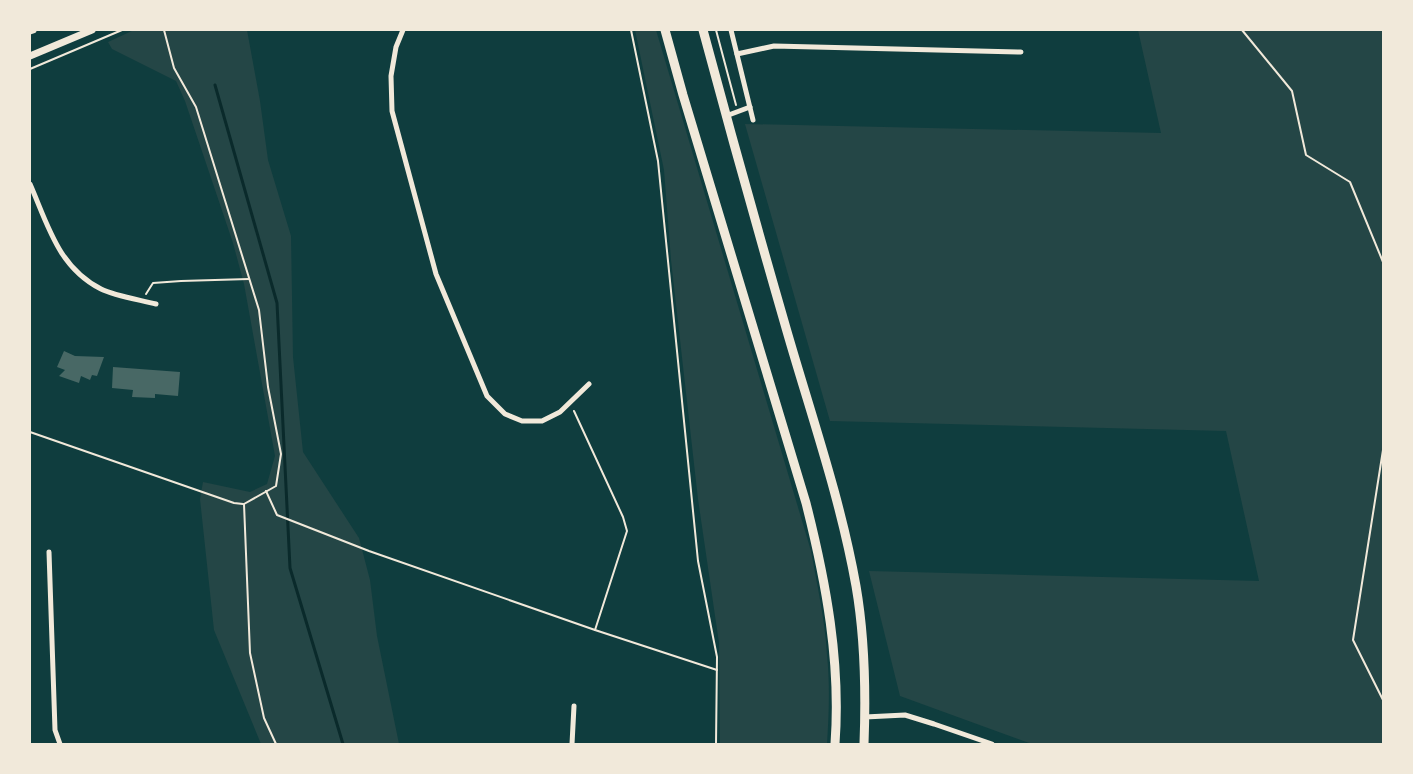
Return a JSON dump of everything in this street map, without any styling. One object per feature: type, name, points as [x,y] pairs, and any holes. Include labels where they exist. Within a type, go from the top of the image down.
[{"type":"main road","points":[[665,30],[806,503],[822,563],[836,670],[837,716],[835,744]]},
{"type":"main road","points":[[703,30],[784,321],[828,468],[848,548],[861,622],[866,690],[864,744]]},
{"type":"street","points":[[30,56],[92,30]]},
{"type":"street","points":[[403,30],[396,47],[391,76],[392,111],[436,274],[487,396],[505,414],[522,421],[542,421],[560,412],[589,384]]},
{"type":"street","points":[[732,30],[753,120]]},
{"type":"street","points":[[737,54],[774,46],[1021,52]]},
{"type":"street","points":[[726,116],[750,107]]},
{"type":"street","points":[[30,184],[60,253],[77,273],[102,290],[156,304]]},
{"type":"street","points":[[48,552],[55,730],[60,744]]},
{"type":"street","points":[[572,744],[574,706]]},
{"type":"street","points":[[865,717],[905,716],[992,744]]},
{"type":"path","points":[[30,69],[122,30]]},
{"type":"path","points":[[30,432],[234,503],[244,504],[276,486],[281,454],[268,387],[259,310],[196,107],[174,68],[164,30]]},
{"type":"path","points":[[631,30],[658,161],[698,561],[717,657],[716,744]]},
{"type":"path","points":[[716,30],[737,112]]},
{"type":"path","points":[[1242,30],[1292,91],[1306,155],[1350,182],[1383,262]]},
{"type":"path","points":[[143,300],[153,283],[182,280],[249,279]]},
{"type":"path","points":[[570,402],[628,531],[596,630]]},
{"type":"path","points":[[1383,450],[1353,640],[1383,700]]},
{"type":"path","points":[[266,492],[277,515],[369,551],[717,670]]},
{"type":"path","points":[[244,504],[250,653],[264,718],[276,744]]},
{"type":"shaded area","points":[[134,30],[247,30],[260,101],[268,160],[291,236],[293,357],[303,452],[359,538],[370,580],[377,636],[399,744],[261,744],[214,630],[200,499],[203,482],[250,492],[267,484],[275,456],[244,284],[233,243],[185,101],[176,81],[112,49],[108,42]]},
{"type":"shaded area","points":[[635,30],[656,30],[811,551],[821,603],[828,666],[829,710],[827,744],[720,744],[719,643],[698,499],[671,260],[664,170]]},
{"type":"shaded area","points":[[1138,30],[1383,30],[1383,744],[1032,744],[900,696],[869,571],[1259,581],[1226,431],[830,421],[745,124],[1161,133]]},
{"type":"building","points":[[64,351],[75,356],[104,357],[97,376],[92,375],[90,380],[81,376],[79,383],[59,376],[65,370],[57,367]]},
{"type":"building","points":[[113,367],[180,372],[178,396],[155,394],[155,398],[132,397],[133,390],[112,388]]},
{"type":"waterway","points":[[215,85],[277,303],[290,568],[343,744]]}]
